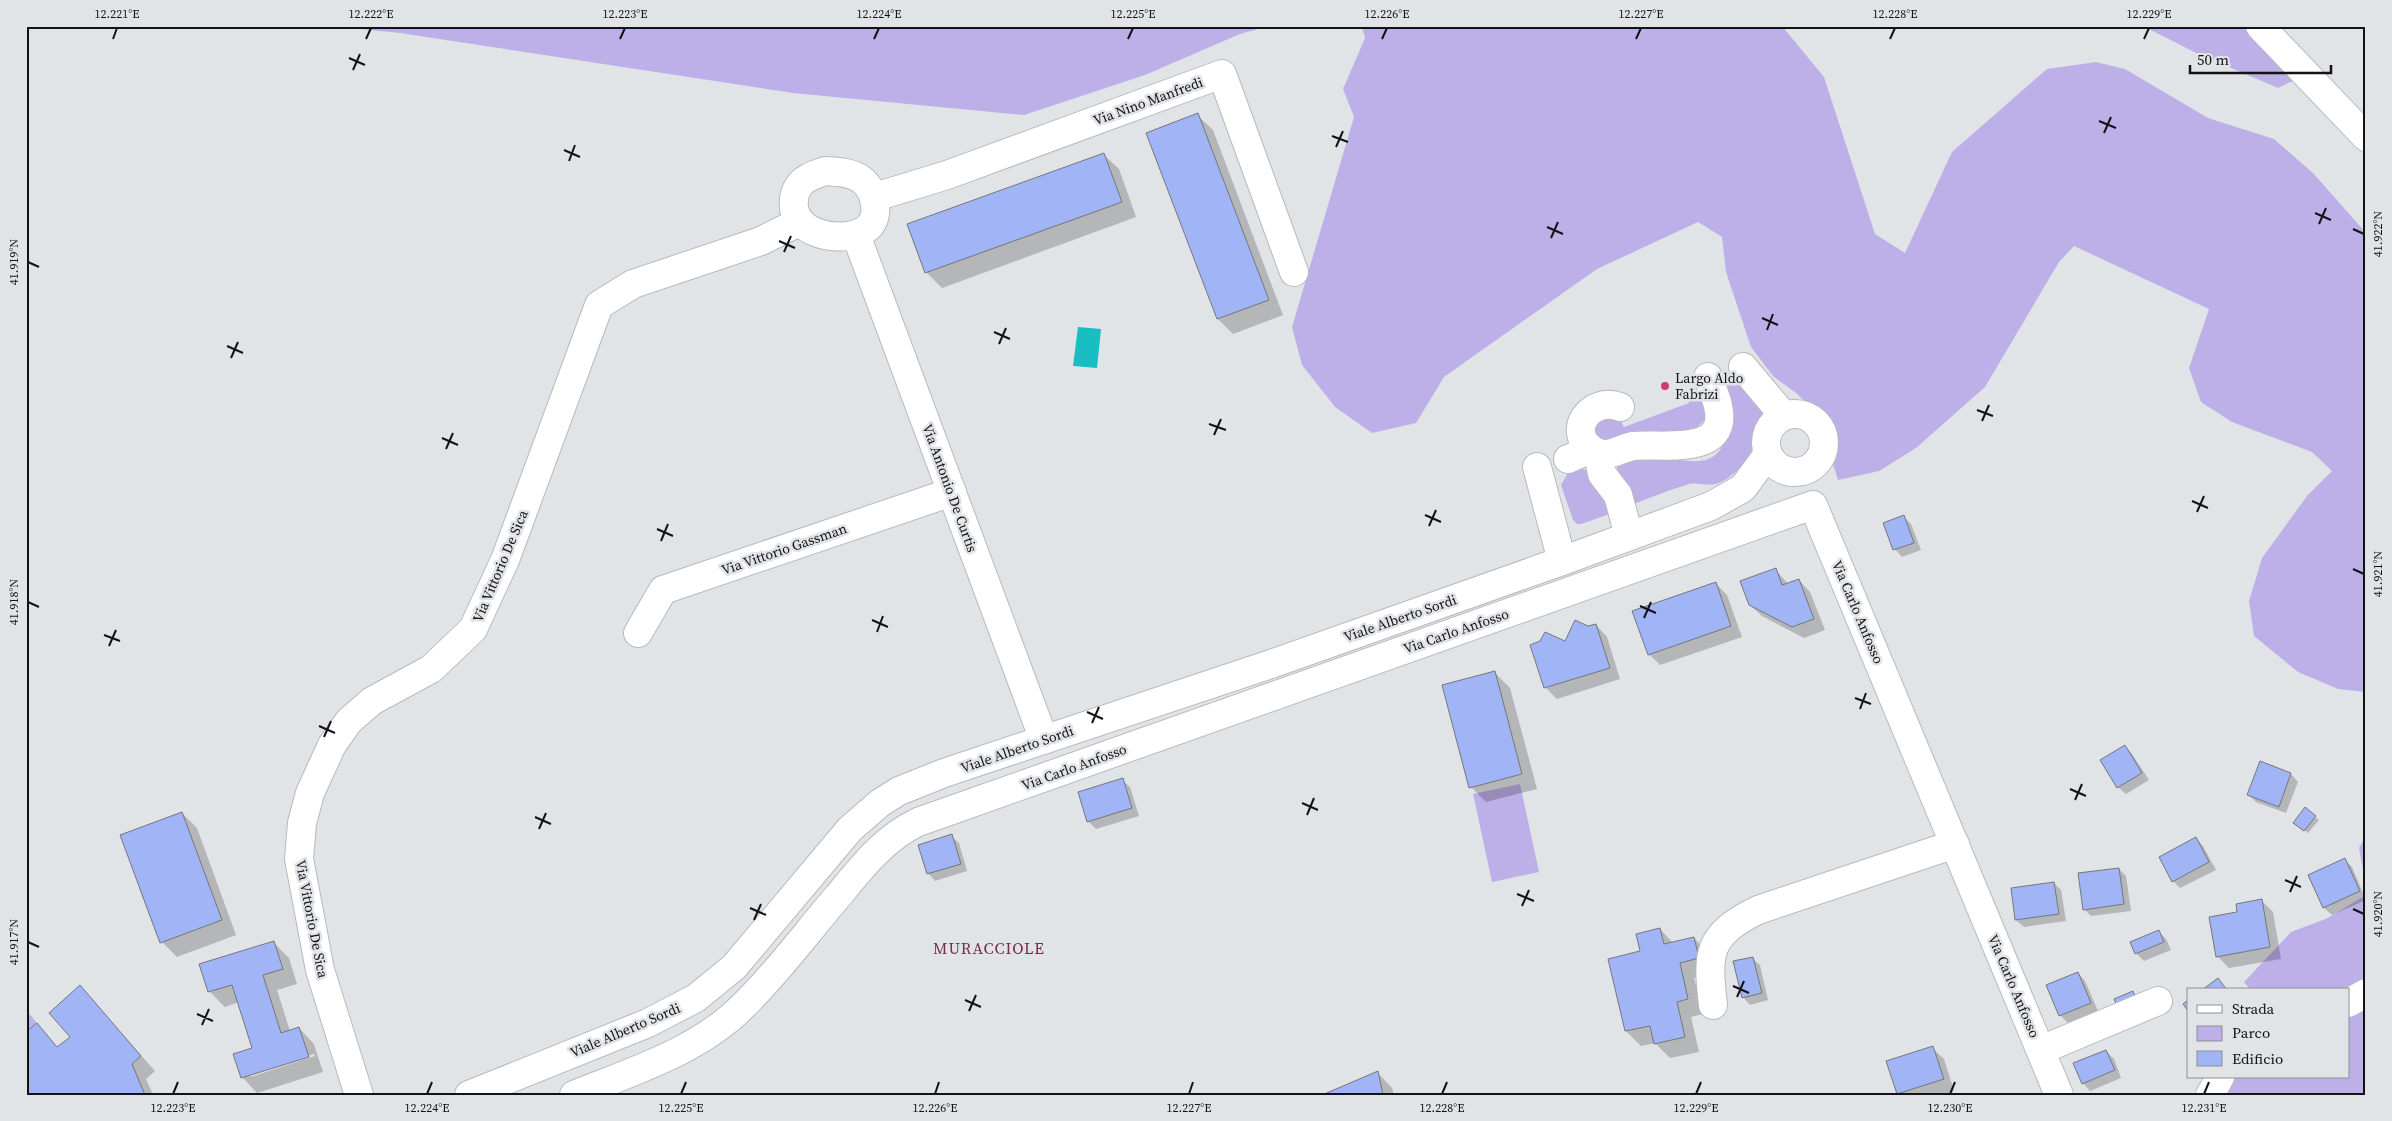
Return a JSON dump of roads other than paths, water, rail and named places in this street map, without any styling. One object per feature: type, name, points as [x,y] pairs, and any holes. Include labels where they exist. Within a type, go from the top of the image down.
[{"type":"street","points":[[2260,26],[2366,137]]},
{"type":"street","name":"Via Nino Manfredi","points":[[875,197],[947,175],[1222,74],[1294,272]]},
{"type":"street","points":[[826,171],[846,173],[862,180],[875,197],[875,215],[868,228],[856,235],[839,238],[816,232],[799,222],[792,209],[795,190],[806,178],[826,171]]},
{"type":"street","name":"Via Vittorio De Sica","points":[[359,1095],[320,970],[299,859],[302,823],[310,793],[332,745],[349,720],[372,702],[431,669],[474,629],[505,560],[599,305],[633,284],[761,241],[799,222]]},
{"type":"street","name":"Via Antonio De Curtis","points":[[856,235],[1044,740]]},
{"type":"street","points":[[1744,368],[1784,416]]},
{"type":"street","points":[[1586,454],[1615,454],[1633,446],[1693,444],[1704,441],[1716,427],[1719,417],[1708,377]]},
{"type":"street","points":[[1620,408],[1612,404],[1595,407],[1584,419],[1582,435],[1586,454],[1618,495],[1629,536]]},
{"type":"street","points":[[1800,415],[1810,418],[1820,429],[1824,443],[1822,452],[1817,461],[1804,470],[1794,472],[1784,470],[1774,463],[1768,454],[1766,443],[1768,434],[1775,422],[1784,416],[1800,415]]},
{"type":"street","name":"Viale Alberto Sordi","points":[[469,1095],[648,1023],[696,998],[734,966],[850,829],[880,803],[899,791],[1044,740],[1272,664],[1711,506],[1743,488],[1768,454]]},
{"type":"street","points":[[1538,467],[1562,561]]},
{"type":"street","points":[[1804,470],[1813,505]]},
{"type":"street","name":"Via Vittorio Gassman","points":[[638,633],[662,590],[952,492]]},
{"type":"street","name":"Via Carlo Anfosso","points":[[574,1095],[676,1052],[732,1016],[773,974],[876,850],[902,829],[1813,505],[2059,1095]]},
{"type":"street","points":[[1272,664],[1283,692]]},
{"type":"street","points":[[1713,1005],[1709,972],[1710,959],[1714,946],[1722,934],[1738,920],[1758,910],[1955,844]]},
{"type":"street","points":[[2350,1002],[2366,993]]},
{"type":"street","points":[[2041,1050],[2158,1001]]},
{"type":"street","points":[[2210,1095],[2219,1078]]},
{"type":"water","points":[[1078,327],[1101,329],[1097,368],[1073,366]]},
{"type":"place","name":"Largo Aldo Fabrizi","points":[[1665,386]]},
{"type":"district","name":"MURACCIOLE","points":[[989,948]]}]
